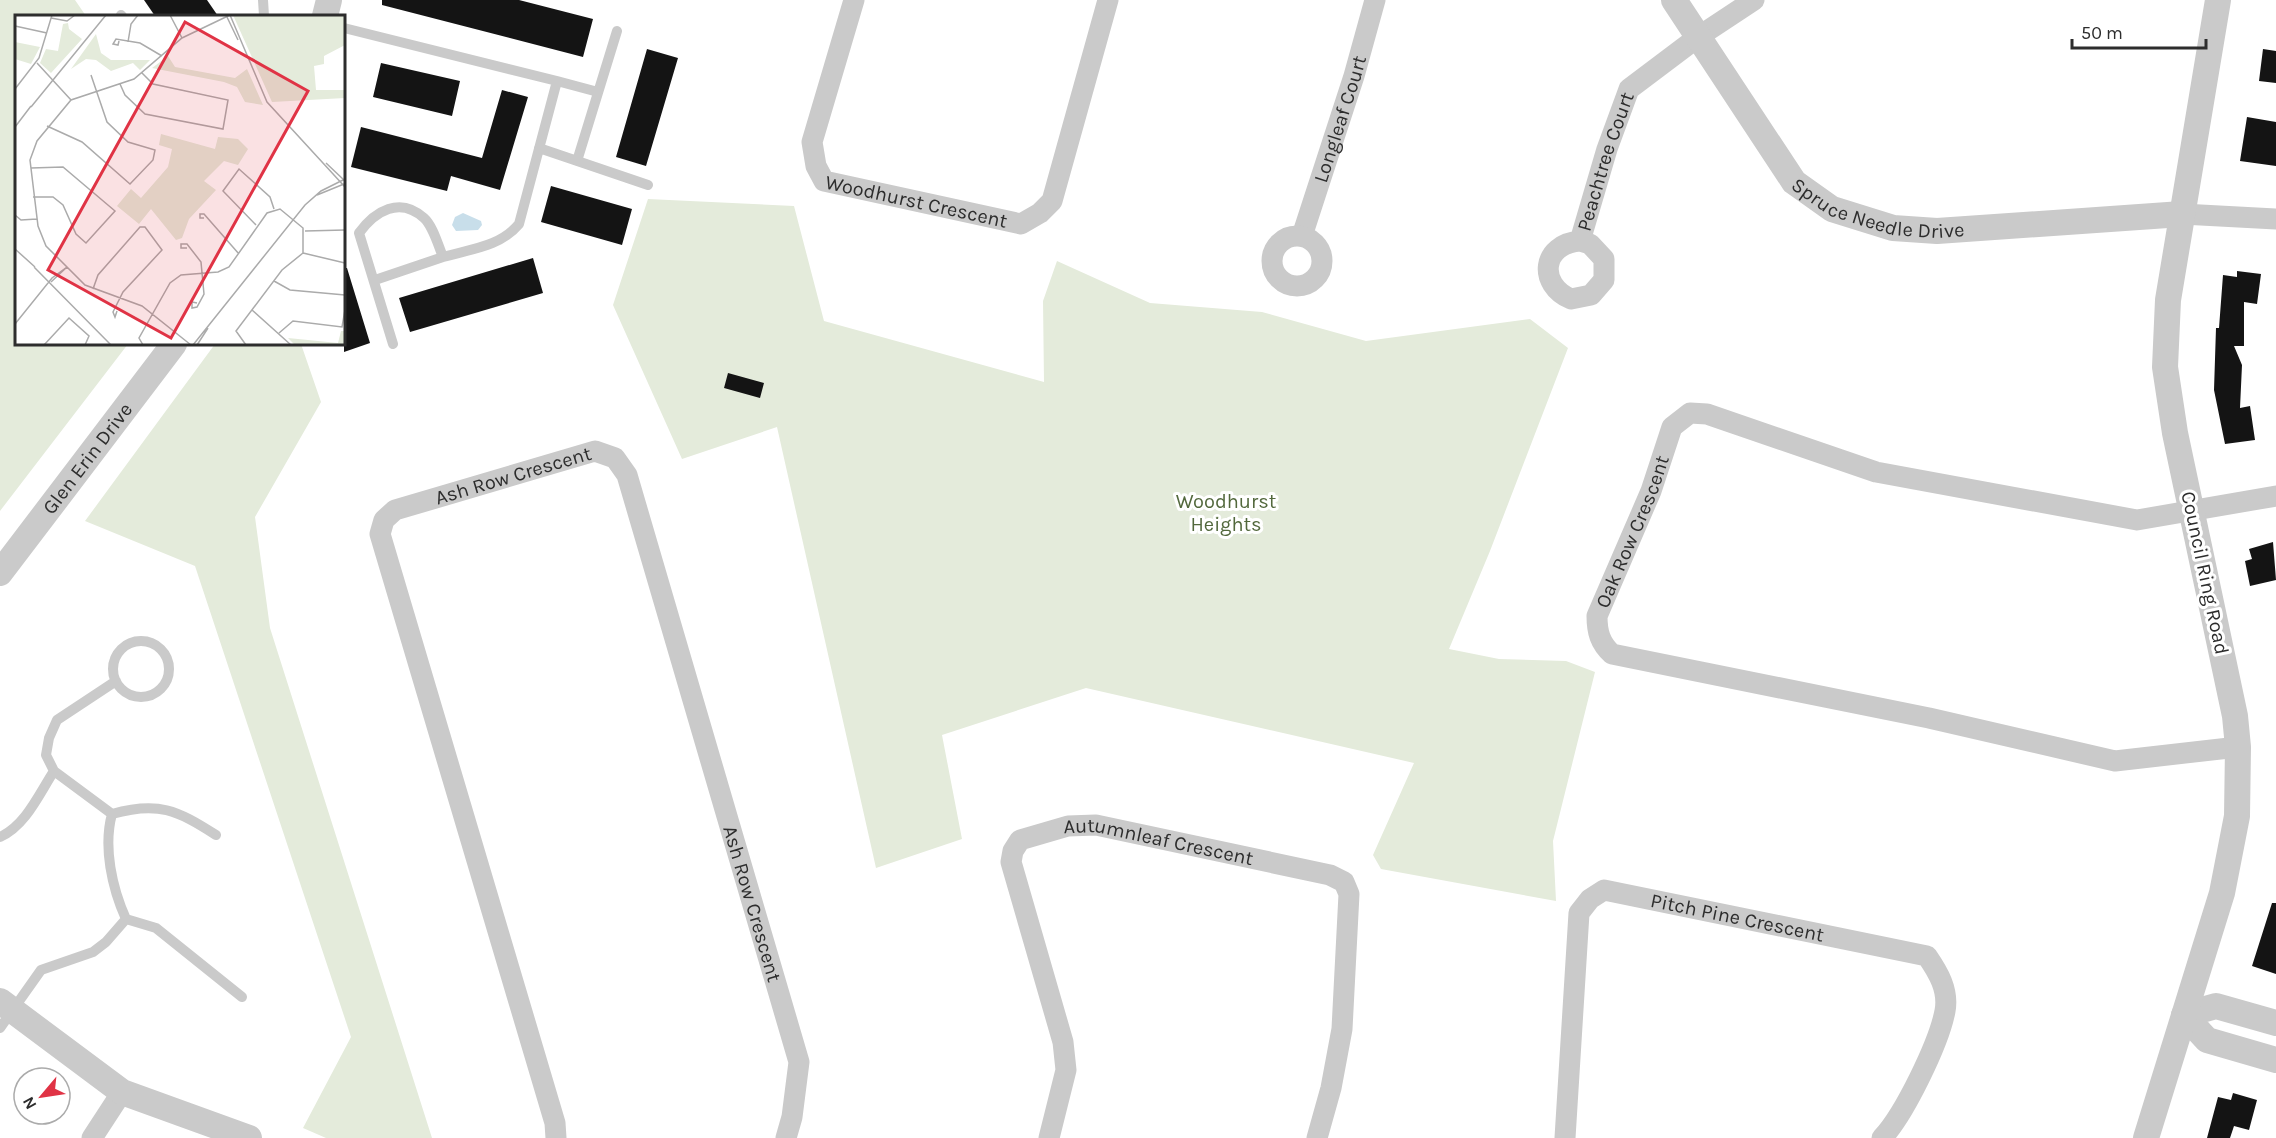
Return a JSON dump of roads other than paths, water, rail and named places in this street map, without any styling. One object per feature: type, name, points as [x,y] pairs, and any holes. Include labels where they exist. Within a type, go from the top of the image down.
[{"type":"street","points":[[325,15],[329,0]]},
{"type":"street","name":"Woodhurst Crescent","points":[[854,0],[812,142],[816,166],[824,181],[1021,224],[1040,213],[1052,201],[1108,0]]},
{"type":"street","name":"Longleaf Court","points":[[1302,236],[1376,0]]},
{"type":"street","name":"Spruce Needle Drive","points":[[1674,0],[1794,182],[1832,209],[1893,228],[1938,231],[2182,214]]},
{"type":"street","name":"Peachtree Court","points":[[1580,241],[1607,149],[1629,89],[1698,37],[1754,0]]},
{"type":"street","name":"Council Ring Road","points":[[2146,1138],[2222,893],[2237,816],[2238,747],[2235,716],[2191,510],[2169,400],[2165,367],[2168,300],[2218,0]]},
{"type":"street","points":[[2182,214],[2276,219]]},
{"type":"street","name":"Glen Erin Drive","points":[[0,573],[173,345]]},
{"type":"street","name":"Oak Row Crescent","points":[[2238,747],[2115,761],[1907,713],[1612,654],[1604,646],[1597,631],[1597,616],[1651,490],[1672,427],[1690,413],[1707,414],[1876,472],[2137,520],[2276,496]]},
{"type":"street","name":"Ash Row Crescent","points":[[556,1138],[552,1112],[380,534],[384,520],[395,510],[595,451],[615,458],[627,475],[800,1062],[792,1117],[786,1138]]},
{"type":"street","name":"Autumnleaf Crescent","points":[[1049,1138],[1066,1070],[1063,1042],[1011,862],[1013,851],[1020,840],[1068,826],[1096,825],[1330,875],[1344,882],[1349,894],[1342,1029],[1331,1089],[1317,1138]]},
{"type":"street","name":"Pitch Pine Crescent","points":[[1565,1138],[1580,913],[1590,899],[1604,890],[1927,956],[1941,976],[1945,1010],[1920,1079],[1882,1138]]},
{"type":"street","points":[[2276,1023],[2216,1006],[2184,1015],[2207,1040],[2276,1060]]},
{"type":"street","points":[[4,1013],[123,1092],[249,1138]]},
{"type":"street","points":[[92,1138],[123,1092]]},
{"type":"lane","points":[[262,0],[264,15]]},
{"type":"lane","points":[[345,28],[598,92]]},
{"type":"lane","points":[[577,161],[617,30]]},
{"type":"lane","points":[[375,280],[443,257],[496,243],[510,235],[519,224],[557,81]]},
{"type":"lane","points":[[539,148],[648,185]]},
{"type":"lane","points":[[393,344],[360,232],[370,217],[386,209],[404,207],[424,218],[443,257]]},
{"type":"lane","points":[[133,642],[152,643],[166,656],[168,675],[158,691],[140,697],[122,689],[116,681],[114,662],[118,654],[133,642]]},
{"type":"lane","points":[[112,814],[54,771],[46,755],[49,738],[57,720],[116,681]]},
{"type":"lane","points":[[0,837],[10,832],[22,821],[54,771]]},
{"type":"lane","points":[[112,814],[135,808],[158,808],[183,814],[216,835]]},
{"type":"lane","points":[[112,814],[106,834],[117,900],[126,919],[156,928],[242,997]]},
{"type":"lane","points":[[4,1013],[41,970],[93,952],[106,942],[126,919]]},
{"type":"water","points":[[463,213],[481,221],[482,225],[478,230],[456,231],[452,225],[455,217]]},
{"type":"park label","name":"Woodhurst Heights","points":[[1226,512]]}]
